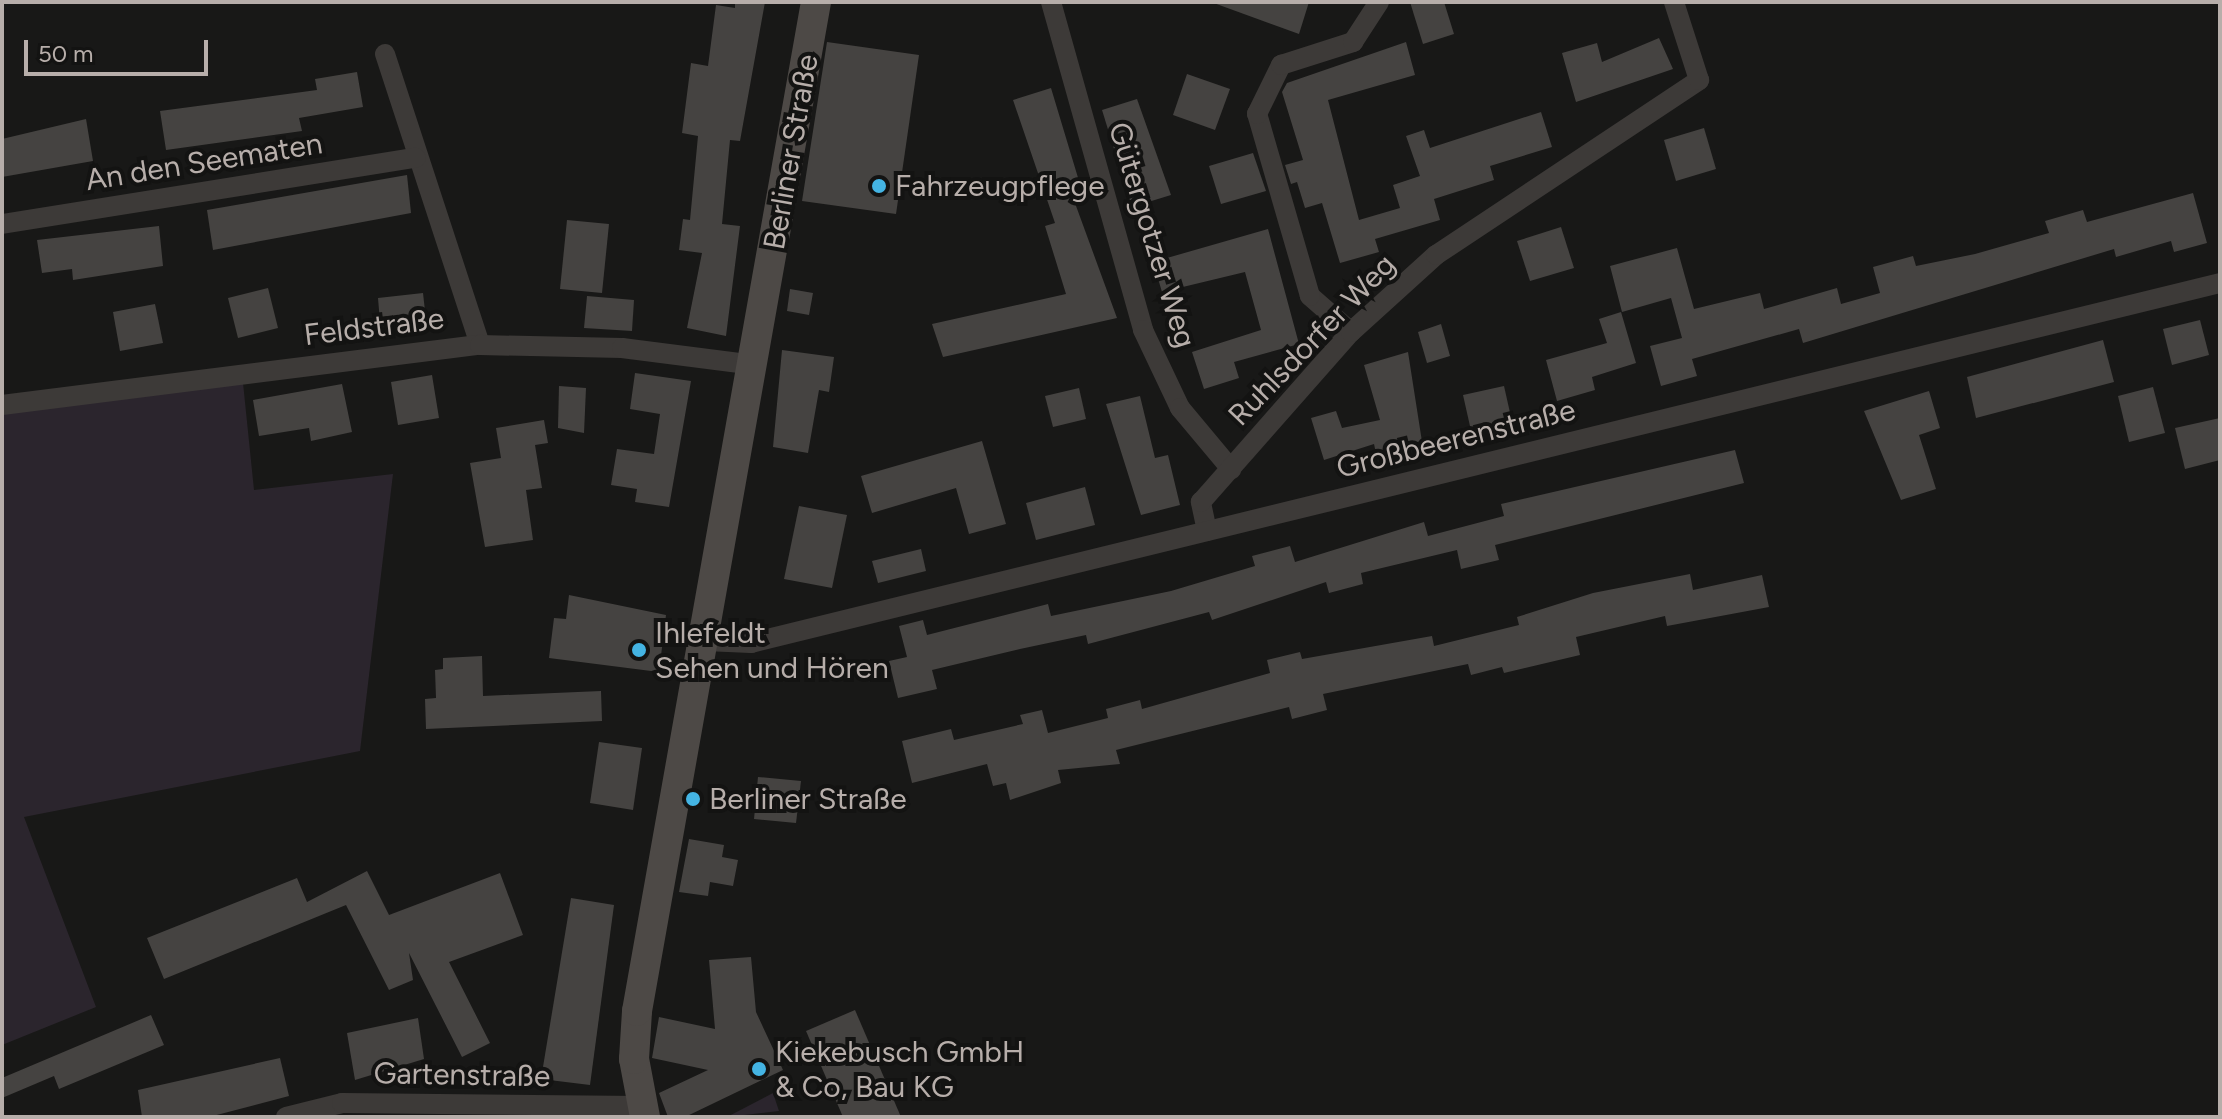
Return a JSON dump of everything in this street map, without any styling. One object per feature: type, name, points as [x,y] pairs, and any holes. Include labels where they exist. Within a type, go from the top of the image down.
[{"type":"main road","name":"Berliner Straße","points":[[642,1112],[637,1011],[755,365],[816,2]]},
{"type":"street","name":"Gütergotzer Weg","points":[[1051,2],[1143,330],[1180,408],[1231,469]]},
{"type":"street","points":[[1351,332],[1310,296],[1257,114],[1281,65],[1353,42],[1379,2]]},
{"type":"street","name":"Ruhlsdorfer Weg","points":[[1207,531],[1201,502],[1351,332],[1436,255],[1699,80],[1674,2]]},
{"type":"street","points":[[385,54],[416,158],[480,345]]},
{"type":"street","name":"An den Seematen","points":[[2,224],[416,158]]},
{"type":"street","name":"Großbeerenstraße","points":[[705,641],[751,643],[2220,283]]},
{"type":"street","name":"Feldstraße","points":[[2,405],[480,345],[622,348],[755,365]]},
{"type":"street","name":"Gartenstraße","points":[[286,1117],[342,1103],[642,1112]]},
{"type":"shaded area","points":[[242,373],[254,490],[393,474],[360,751],[24,817],[96,1007],[2,1045],[2,405]]},
{"type":"shaded area","points":[[773,1093],[779,1111],[727,1117]]},
{"type":"building","points":[[735,2],[765,2],[740,141],[730,140],[722,224],[740,226],[726,336],[687,328],[702,253],[679,250],[683,219],[690,220],[698,136],[682,133],[691,63],[708,66],[716,5],[735,8]]},
{"type":"building","points":[[1211,2],[1309,2],[1299,34]]},
{"type":"building","points":[[1410,2],[1444,2],[1454,34],[1423,44]]},
{"type":"building","points":[[1659,38],[1673,69],[1576,102],[1562,53],[1597,43],[1602,62]]},
{"type":"building","points":[[827,42],[919,55],[896,214],[802,201]]},
{"type":"building","points":[[1406,42],[1415,75],[1328,100],[1359,220],[1400,208],[1393,185],[1420,176],[1406,136],[1424,130],[1430,148],[1541,112],[1552,147],[1490,166],[1494,180],[1434,199],[1440,220],[1375,239],[1379,252],[1340,263],[1322,203],[1305,208],[1297,182],[1291,184],[1285,165],[1303,160],[1282,92],[1287,83]]},
{"type":"building","points":[[357,72],[363,107],[299,118],[302,131],[166,150],[160,111],[317,90],[315,79]]},
{"type":"building","points":[[1187,74],[1230,89],[1215,130],[1173,115]]},
{"type":"building","points":[[1051,88],[1079,181],[1068,184],[1117,318],[943,357],[932,324],[1066,294],[1045,226],[1055,223],[1013,100]]},
{"type":"building","points":[[1137,99],[1171,195],[1132,207],[1102,110]]},
{"type":"building","points":[[86,119],[93,161],[2,177],[2,139]]},
{"type":"building","points":[[1704,128],[1716,169],[1676,181],[1664,140]]},
{"type":"building","points":[[1253,153],[1266,191],[1221,204],[1209,166]]},
{"type":"building","points":[[407,175],[411,213],[213,250],[207,210]]},
{"type":"building","points":[[2193,193],[2207,243],[2174,252],[2171,241],[2116,257],[2114,249],[1803,343],[1799,329],[1692,359],[1697,376],[1661,386],[1650,346],[1682,338],[1671,298],[1622,312],[1610,266],[1677,248],[1694,309],[1760,293],[1764,309],[1837,288],[1841,304],[1880,293],[1873,267],[1913,256],[1916,266],[1975,254],[2049,233],[2045,221],[2083,210],[2087,222]]},
{"type":"building","points":[[567,220],[609,224],[602,293],[560,289]]},
{"type":"building","points":[[159,226],[163,266],[73,280],[72,269],[42,273],[37,240]]},
{"type":"building","points":[[1561,227],[1574,268],[1530,281],[1517,241]]},
{"type":"building","points":[[1268,229],[1299,344],[1234,362],[1239,378],[1204,389],[1192,352],[1261,330],[1245,272],[1162,292],[1153,262]]},
{"type":"building","points":[[268,288],[278,328],[238,338],[228,298]]},
{"type":"building","points":[[790,289],[813,293],[809,315],[787,311]]},
{"type":"building","points":[[423,293],[427,329],[381,334],[378,298]]},
{"type":"building","points":[[587,296],[634,300],[632,331],[584,328]]},
{"type":"building","points":[[155,304],[163,343],[120,351],[113,312]]},
{"type":"building","points":[[1621,312],[1636,363],[1592,377],[1595,390],[1557,401],[1546,360],[1607,343],[1599,319]]},
{"type":"building","points":[[2200,320],[2209,355],[2172,365],[2163,329]]},
{"type":"building","points":[[1441,324],[1450,356],[1427,363],[1418,332]]},
{"type":"building","points":[[2103,340],[2114,382],[1976,418],[1967,377]]},
{"type":"building","points":[[782,350],[834,357],[829,392],[819,390],[808,453],[773,447]]},
{"type":"building","points":[[1408,352],[1423,448],[1377,458],[1374,444],[1324,460],[1311,418],[1336,411],[1342,428],[1380,420],[1364,365]]},
{"type":"building","points":[[635,373],[691,381],[669,507],[635,502],[637,489],[611,485],[617,449],[654,454],[660,414],[630,409]]},
{"type":"building","points":[[432,375],[439,418],[398,425],[391,382]]},
{"type":"building","points":[[342,384],[352,432],[311,441],[309,428],[259,436],[253,400]]},
{"type":"building","points":[[559,386],[586,388],[584,433],[558,428]]},
{"type":"building","points":[[1504,386],[1513,426],[1472,435],[1463,395]]},
{"type":"building","points":[[2153,387],[2165,433],[2129,442],[2118,396]]},
{"type":"building","points":[[1079,388],[1086,419],[1053,427],[1045,396]]},
{"type":"building","points":[[1929,391],[1940,428],[1919,435],[1936,489],[1901,500],[1864,411]]},
{"type":"building","points":[[1140,396],[1155,458],[1168,455],[1180,505],[1141,515],[1106,404]]},
{"type":"building","points":[[2220,418],[2220,460],[2185,469],[2175,428]]},
{"type":"building","points":[[544,420],[548,443],[535,445],[542,488],[526,490],[533,540],[485,547],[470,463],[501,458],[496,428]]},
{"type":"building","points":[[982,441],[1006,524],[969,534],[956,488],[872,513],[861,476]]},
{"type":"building","points":[[1735,450],[1744,483],[1495,545],[1499,560],[1461,569],[1457,550],[1361,573],[1363,584],[1329,593],[1326,582],[1212,620],[1209,612],[1088,644],[1086,635],[1020,649],[932,670],[937,689],[898,698],[889,661],[907,657],[899,626],[923,620],[927,635],[1048,604],[1051,616],[1171,591],[1255,566],[1252,556],[1290,546],[1295,562],[1424,522],[1428,536],[1504,516],[1501,504]]},
{"type":"building","points":[[1085,487],[1095,525],[1036,540],[1026,503]]},
{"type":"building","points":[[799,506],[847,515],[832,588],[784,579]]},
{"type":"building","points":[[921,549],[926,571],[878,583],[872,561]]},
{"type":"building","points":[[1690,574],[1693,590],[1762,575],[1769,607],[1667,626],[1665,616],[1576,637],[1580,655],[1504,673],[1502,667],[1471,675],[1468,664],[1323,694],[1327,710],[1292,719],[1289,707],[1116,750],[1120,764],[1058,770],[1061,783],[1010,800],[1006,783],[993,786],[987,764],[912,783],[902,741],[951,729],[954,740],[1023,724],[1020,715],[1042,710],[1048,733],[1108,718],[1106,709],[1140,700],[1142,709],[1270,673],[1267,660],[1300,652],[1302,659],[1432,636],[1434,646],[1519,625],[1517,617],[1593,593]]},
{"type":"building","points":[[569,595],[666,615],[659,672],[549,658],[554,618],[566,619]]},
{"type":"building","points":[[482,656],[483,696],[601,691],[602,721],[426,729],[425,699],[436,698],[435,670],[443,669],[443,658]]},
{"type":"building","points":[[599,742],[642,748],[633,810],[590,803]]},
{"type":"building","points":[[758,777],[801,781],[796,823],[754,819]]},
{"type":"building","points":[[689,839],[724,845],[722,857],[738,860],[733,886],[710,882],[708,896],[679,892]]},
{"type":"building","points":[[367,871],[389,915],[500,873],[523,935],[449,962],[490,1043],[462,1057],[409,953],[413,980],[389,990],[346,905],[164,979],[147,938],[297,878],[307,902]]},
{"type":"building","points":[[571,898],[614,905],[590,1085],[541,1079]]},
{"type":"building","points":[[751,957],[756,1012],[783,1070],[685,1117],[668,1117],[659,1093],[708,1070],[652,1058],[659,1017],[715,1029],[709,960]]},
{"type":"building","points":[[855,1010],[901,1117],[843,1117],[806,1031]]},
{"type":"building","points":[[151,1015],[164,1045],[59,1089],[54,1076],[2,1098],[2,1078]]},
{"type":"building","points":[[418,1018],[424,1059],[355,1080],[347,1033]]},
{"type":"building","points":[[280,1058],[289,1096],[209,1117],[142,1117],[138,1090]]},
{"type":"place","name":"Fahrzeugpflege","points":[[879,186]]},
{"type":"place","name":"Ihlefeldt Sehen und Hören","points":[[639,650]]},
{"type":"place","name":"Berliner Straße","points":[[693,799]]},
{"type":"place","name":"Kiekebusch GmbH & Co, Bau KG","points":[[759,1069]]}]
